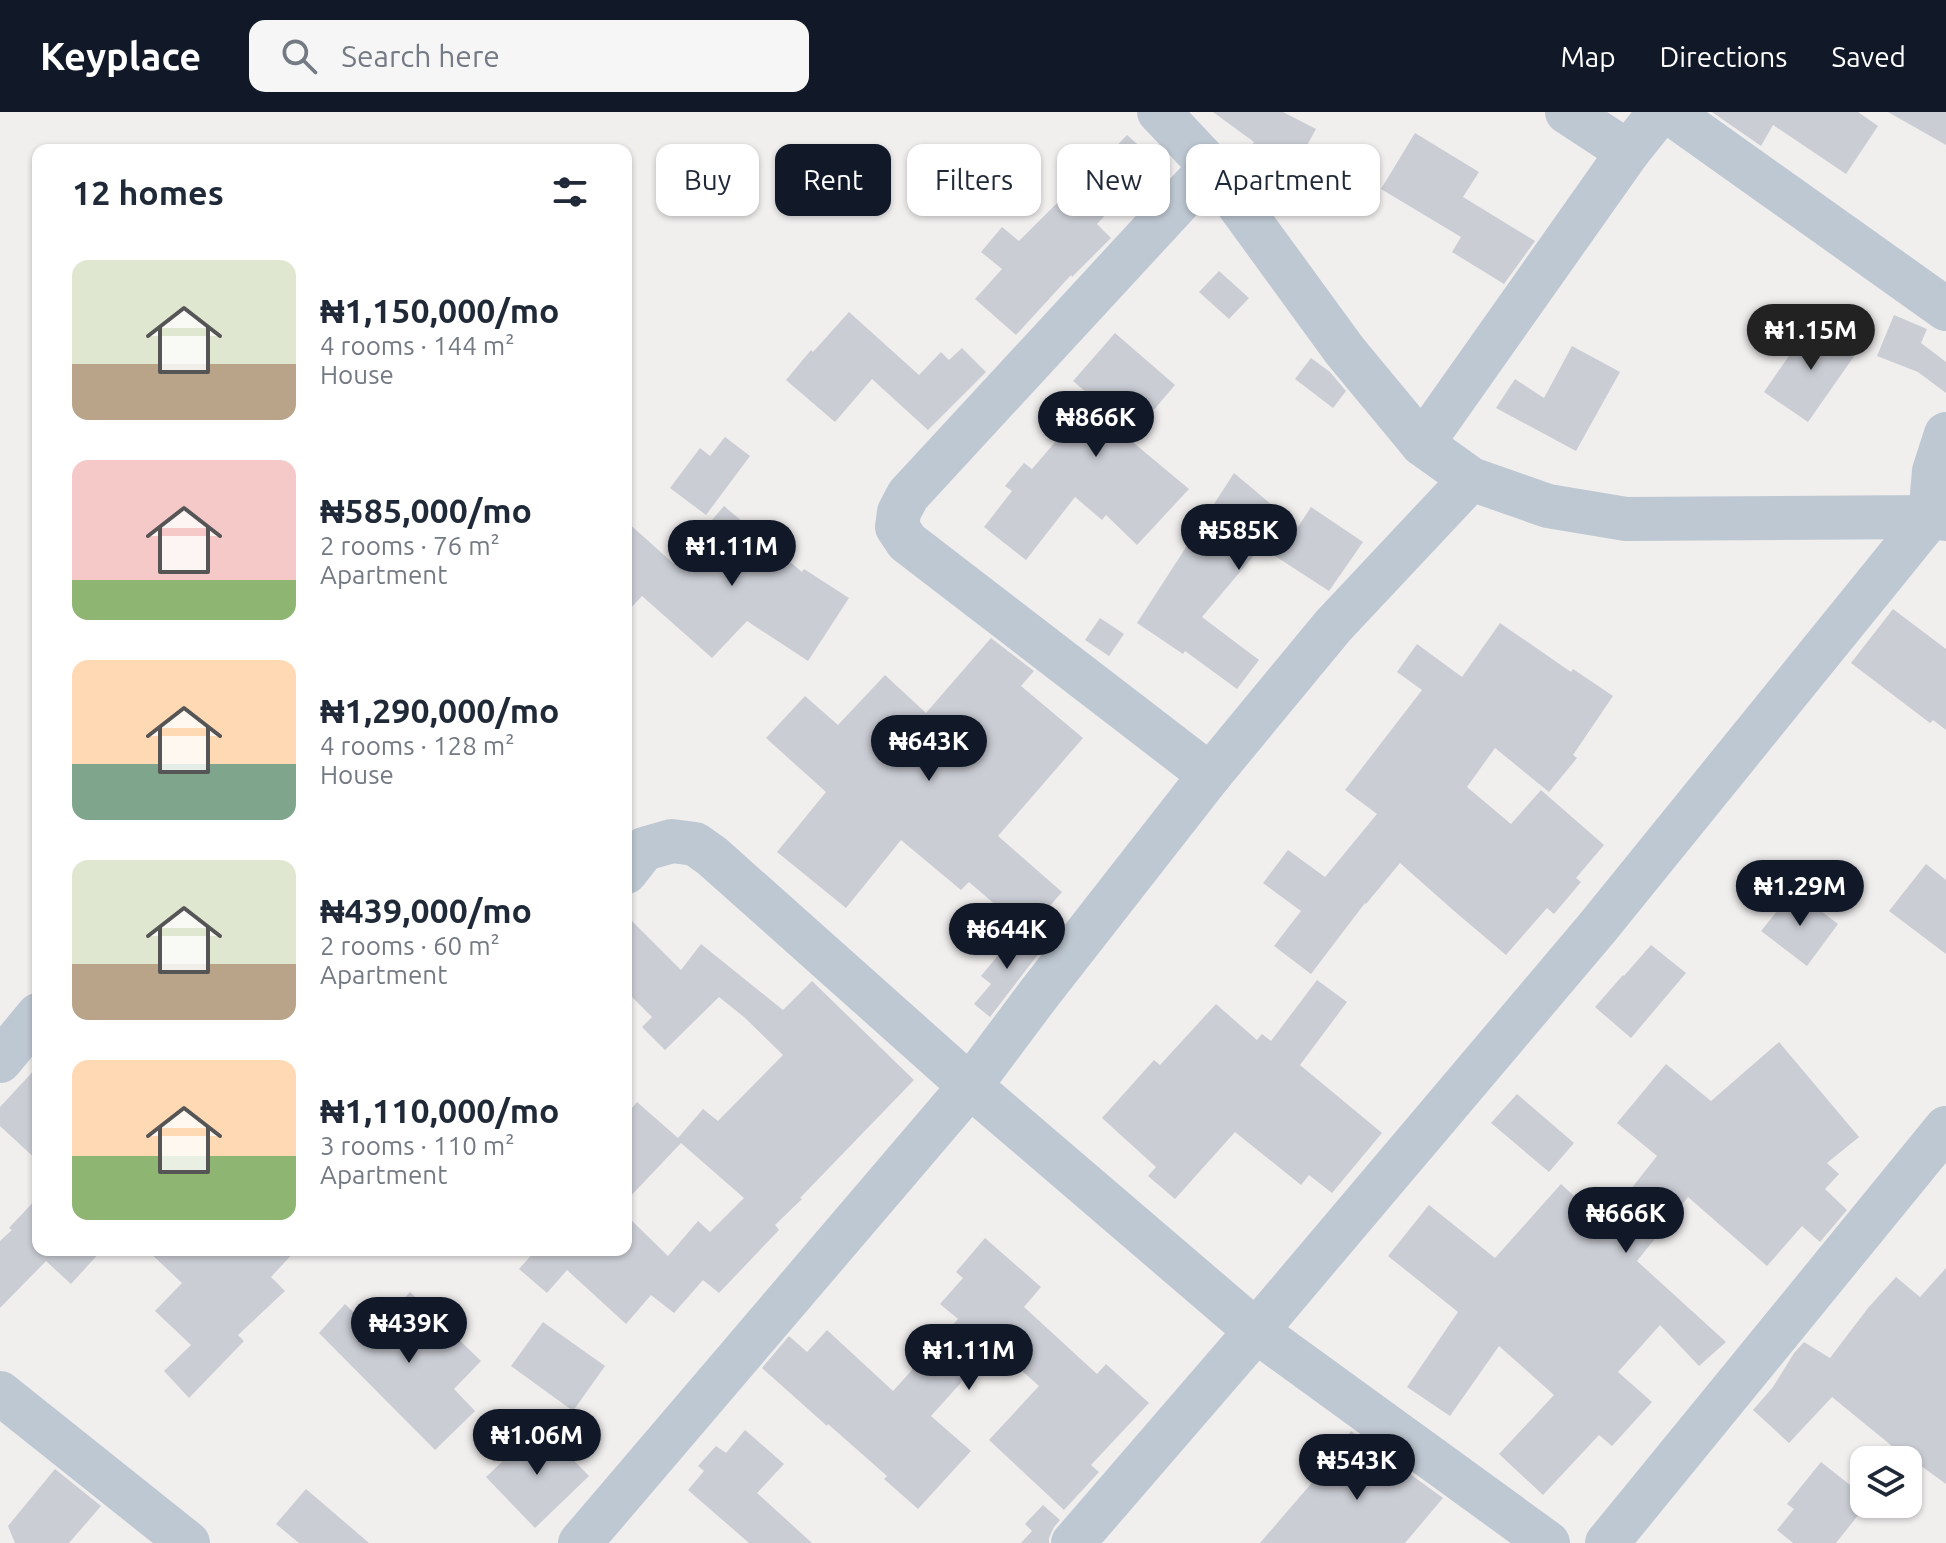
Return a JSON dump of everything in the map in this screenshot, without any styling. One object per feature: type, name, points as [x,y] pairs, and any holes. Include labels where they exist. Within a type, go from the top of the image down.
[{"type":"street","points":[[1159,112],[1189,144]]},
{"type":"street","points":[[1567,112],[1628,152]]},
{"type":"street","points":[[1422,444],[1628,152],[1660,112]]},
{"type":"street","points":[[1669,112],[1946,309]]},
{"type":"street","points":[[1186,194],[908,495],[899,512],[897,527],[907,542],[1210,775]]},
{"type":"street","points":[[1247,216],[1345,351],[1422,444],[1471,479],[1548,506],[1626,519],[1938,518]]},
{"type":"street","points":[[1073,1543],[1607,916],[1938,518],[1934,471],[1946,434]]},
{"type":"street","points":[[580,1543],[970,1086],[1210,775],[1333,626],[1471,479]]},
{"type":"street","points":[[632,864],[644,849],[672,841],[695,844],[712,856],[970,1086],[1256,1331],[1548,1543]]},
{"type":"street","points":[[0,1061],[32,1022]]},
{"type":"street","points":[[1607,1543],[1946,1128]]},
{"type":"street","points":[[0,1393],[188,1543]]},
{"type":"building","points":[[1213,112],[1283,112],[1316,129],[1308,144],[1254,142]]},
{"type":"building","points":[[1712,112],[1858,112],[1878,126],[1846,174],[1773,125],[1761,146]]},
{"type":"building","points":[[1888,112],[1946,112],[1946,145]]},
{"type":"building","points":[[1415,133],[1479,172],[1463,197],[1535,241],[1504,284],[1452,252],[1461,237],[1381,189]]},
{"type":"building","points":[[1127,135],[1137,144],[1118,144]]},
{"type":"building","points":[[1057,203],[1057,216],[1104,216],[1097,224],[1111,238],[1071,275],[1016,335],[975,299],[1002,269],[981,252],[1002,227],[1019,241]]},
{"type":"building","points":[[1219,271],[1249,298],[1229,319],[1199,292]]},
{"type":"building","points":[[849,312],[919,375],[941,352],[949,360],[962,348],[986,372],[928,430],[872,379],[835,422],[786,380]]},
{"type":"building","points":[[1894,315],[1927,329],[1921,343],[1946,362],[1946,393],[1918,372],[1877,356]]},
{"type":"building","points":[[1813,321],[1857,352],[1808,422],[1764,392]]},
{"type":"building","points":[[1115,333],[1175,385],[1129,439],[1189,489],[1137,545],[1106,515],[1102,520],[1075,497],[1026,560],[984,527],[1012,491],[1005,486],[1024,463],[1032,469],[1093,398],[1073,381]]},
{"type":"building","points":[[1572,346],[1620,372],[1576,451],[1496,408],[1515,379],[1544,398]]},
{"type":"building","points":[[1311,358],[1330,372],[1346,391],[1333,408],[1295,379]]},
{"type":"building","points":[[725,437],[750,456],[706,515],[670,488],[700,448],[710,456]]},
{"type":"building","points":[[1234,473],[1298,527],[1311,507],[1363,542],[1329,591],[1261,547],[1202,617],[1259,660],[1237,689],[1185,651],[1183,654],[1137,623]]},
{"type":"building","points":[[724,506],[802,572],[804,569],[849,598],[808,661],[747,621],[712,658],[642,596],[632,607],[632,526],[674,564]]},
{"type":"building","points":[[1893,609],[1946,649],[1946,730],[1933,720],[1930,723],[1851,663]]},
{"type":"building","points":[[1100,618],[1124,634],[1109,656],[1085,640]]},
{"type":"building","points":[[1500,623],[1571,672],[1573,669],[1613,696],[1573,755],[1577,758],[1549,792],[1495,748],[1467,787],[1511,824],[1541,790],[1604,845],[1576,878],[1581,882],[1554,914],[1547,908],[1506,955],[1400,863],[1311,974],[1274,946],[1301,911],[1263,883],[1288,850],[1325,877],[1377,814],[1345,790],[1422,690],[1397,672],[1417,644],[1462,677]]},
{"type":"building","points":[[991,638],[1034,671],[1021,686],[1083,738],[998,836],[1062,892],[1027,932],[969,882],[961,890],[901,840],[846,908],[777,852],[826,792],[766,738],[805,696],[838,725],[885,675],[926,713]]},
{"type":"building","points":[[1926,864],[1946,880],[1946,954],[1889,911]]},
{"type":"building","points":[[1794,890],[1838,924],[1807,966],[1761,931]]},
{"type":"building","points":[[632,921],[681,970],[701,944],[783,1010],[812,981],[914,1080],[775,1225],[779,1230],[719,1293],[703,1280],[674,1313],[651,1295],[626,1324],[567,1270],[547,1293],[519,1269],[531,1256],[632,1256],[632,1221],[668,1256],[698,1221],[710,1232],[744,1198],[681,1143],[632,1195],[632,1108],[637,1102],[678,1138],[703,1109],[718,1121],[783,1055],[719,997],[665,1050],[642,1027],[652,1017],[632,997]]},
{"type":"building","points":[[1019,930],[1042,949],[990,1017],[974,1004],[991,984],[981,976]]},
{"type":"building","points":[[1651,945],[1686,973],[1631,1038],[1595,1007]]},
{"type":"building","points":[[1317,980],[1347,1002],[1300,1065],[1382,1133],[1332,1193],[1309,1175],[1301,1185],[1235,1132],[1175,1199],[1148,1176],[1156,1167],[1102,1118],[1154,1060],[1160,1065],[1216,1004],[1257,1040],[1262,1034],[1271,1041]]},
{"type":"building","points":[[1779,1042],[1859,1137],[1827,1163],[1839,1174],[1825,1189],[1847,1210],[1820,1242],[1802,1226],[1767,1266],[1688,1197],[1637,1261],[1726,1342],[1699,1366],[1660,1325],[1618,1372],[1652,1402],[1612,1446],[1599,1435],[1543,1495],[1499,1454],[1554,1395],[1499,1346],[1450,1416],[1407,1387],[1458,1312],[1388,1256],[1429,1205],[1495,1258],[1561,1184],[1604,1223],[1657,1156],[1617,1123],[1666,1064],[1711,1101]]},
{"type":"building","points":[[32,1072],[32,1155],[0,1126],[0,1107]]},
{"type":"building","points":[[1517,1094],[1574,1143],[1549,1172],[1491,1123]]},
{"type":"building","points":[[32,1203],[32,1256],[97,1256],[71,1284],[46,1261],[0,1308],[0,1241],[12,1230],[9,1228]]},
{"type":"building","points":[[985,1238],[1041,1287],[1024,1307],[1097,1374],[1106,1364],[1149,1403],[1091,1465],[1099,1472],[1064,1510],[989,1440],[1039,1386],[994,1346],[931,1416],[971,1451],[918,1509],[884,1479],[887,1476],[762,1368],[789,1336],[807,1352],[827,1330],[893,1391],[958,1319],[940,1304],[963,1278],[956,1272]]},
{"type":"building","points":[[153,1256],[290,1256],[271,1277],[285,1291],[238,1335],[244,1341],[189,1398],[164,1371],[191,1345],[155,1311],[182,1283]]},
{"type":"building","points":[[1946,1268],[1946,1484],[1922,1467],[1922,1446],[1892,1446],[1832,1397],[1789,1443],[1753,1410],[1804,1342],[1830,1358],[1896,1277],[1920,1297]]},
{"type":"building","points":[[410,1292],[481,1361],[454,1389],[475,1411],[435,1450],[319,1333],[345,1304],[369,1327],[381,1315],[384,1319]]},
{"type":"building","points":[[543,1322],[605,1366],[573,1411],[511,1366]]},
{"type":"building","points":[[540,1426],[589,1476],[535,1528],[486,1477]]},
{"type":"building","points":[[745,1430],[784,1464],[757,1493],[812,1543],[749,1543],[688,1490],[704,1471],[698,1466],[716,1446],[726,1453]]},
{"type":"building","points":[[1351,1431],[1443,1498],[1405,1543],[1260,1543],[1316,1478]]},
{"type":"building","points":[[1821,1462],[1850,1485],[1850,1518],[1856,1518],[1836,1543],[1793,1543],[1777,1530],[1794,1509],[1787,1504]]},
{"type":"building","points":[[55,1469],[101,1506],[69,1543],[15,1543],[8,1526]]},
{"type":"building","points":[[306,1489],[369,1543],[299,1543],[276,1524]]},
{"type":"building","points":[[1043,1505],[1060,1520],[1049,1543],[1021,1543],[1032,1531],[1025,1524]]}]
